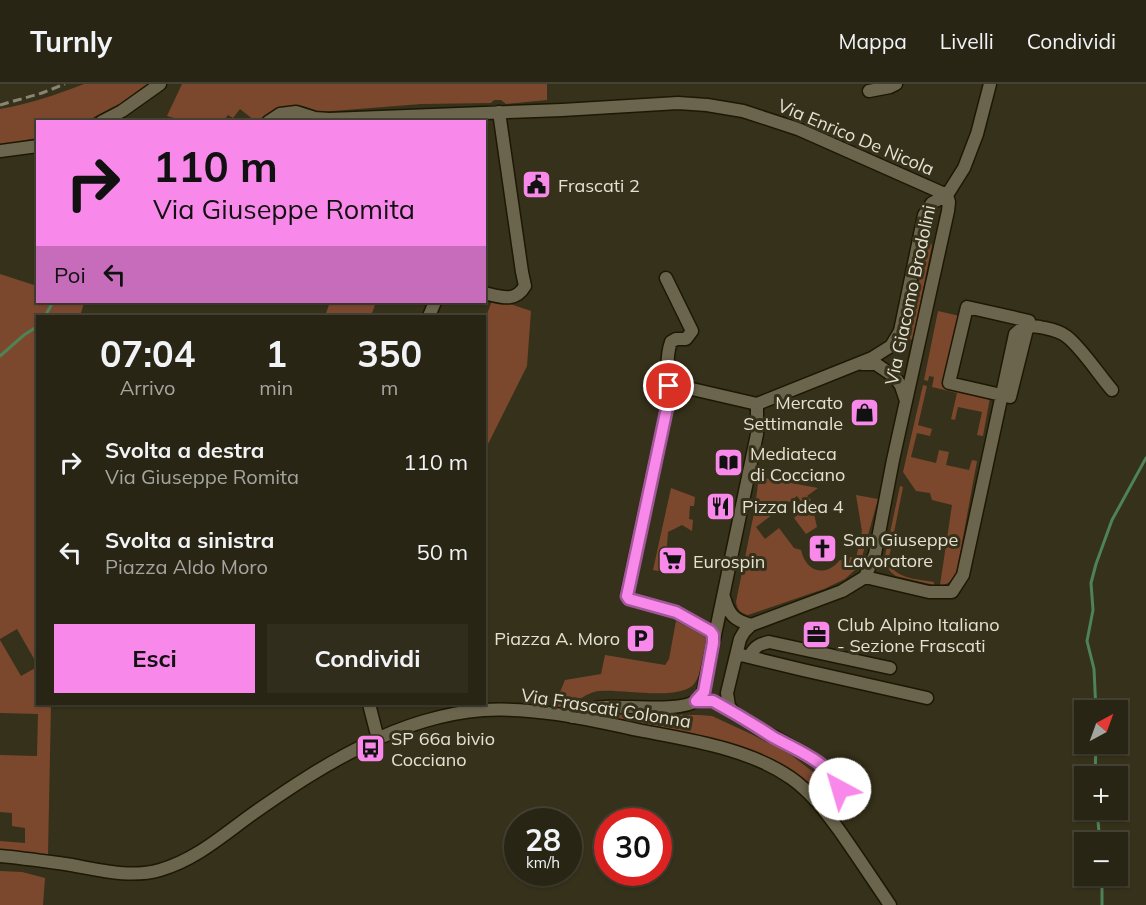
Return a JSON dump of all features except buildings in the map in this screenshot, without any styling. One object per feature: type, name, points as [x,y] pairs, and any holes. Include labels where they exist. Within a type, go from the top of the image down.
[{"type":"street","points":[[105,120],[122,111],[160,84]]},
{"type":"street","points":[[869,91],[896,84]]},
{"type":"street","points":[[669,386],[757,404],[872,358],[891,346],[900,331],[924,215],[932,203],[946,195],[964,168],[977,134],[990,84]]},
{"type":"street","name":"Via Enrico De Nicola","points":[[284,118],[296,112],[315,118],[329,119],[544,111],[678,103],[707,105],[743,111],[798,129],[946,195]]},
{"type":"street","points":[[489,294],[513,297],[521,293],[525,286],[499,112]]},
{"type":"street","points":[[271,120],[280,114],[284,118]]},
{"type":"street","points":[[0,151],[36,146]]},
{"type":"street","name":"Via Giacomo Brodolini","points":[[865,577],[875,554],[893,460],[948,211],[949,202],[946,195]]},
{"type":"street","points":[[666,278],[692,331],[686,339],[676,339],[670,342],[667,408],[627,594],[629,599],[676,612],[710,631],[713,635],[713,643]]},
{"type":"street","points":[[967,307],[1029,321],[1028,325],[1010,397],[950,383],[967,307]]},
{"type":"street","points":[[1028,325],[1055,330],[1066,336],[1112,390]]},
{"type":"street","name":"Via Giacomo Brodolini","points":[[856,364],[876,364],[895,377],[907,402]]},
{"type":"street","points":[[735,714],[729,706],[728,693],[743,655],[740,639],[748,629],[842,591],[865,577],[929,592],[952,592],[963,575],[1001,394]]},
{"type":"street","points":[[696,701],[704,692],[724,596],[757,434],[757,404]]},
{"type":"street","points":[[724,596],[727,610],[748,629]]},
{"type":"street","points":[[743,655],[760,644],[770,642],[890,668]]},
{"type":"street","points":[[743,655],[927,698]]},
{"type":"street","points":[[572,717],[587,709],[603,707],[668,707],[696,701],[713,701],[814,760],[833,777],[839,786],[840,794],[837,806],[830,818]]},
{"type":"street","points":[[369,705],[378,738]]},
{"type":"street","name":"Via Frascati Colonna","points":[[0,856],[40,860],[123,874],[160,870],[202,851],[297,783],[378,738],[439,718],[477,711],[518,711],[572,717],[694,741],[752,757],[772,766],[792,778],[814,798],[890,905]]},
{"type":"shaded area","points":[[84,84],[151,84],[121,104],[88,120],[36,120],[36,138],[0,145],[0,109],[42,99]]},
{"type":"shaded area","points":[[182,84],[547,84],[547,100],[506,104],[501,100],[494,100],[491,103],[421,104],[320,112],[294,105],[277,109],[263,120],[254,120],[240,109],[233,118],[228,115],[224,120],[181,120],[167,116]]},
{"type":"shaded area","points":[[929,242],[932,245],[913,339],[910,340],[908,337]]},
{"type":"shaded area","points":[[0,274],[36,286],[36,303],[84,303],[80,315],[36,315],[36,662],[17,629],[0,639]]},
{"type":"shaded area","points":[[493,298],[531,311],[527,366],[486,448],[486,317]]},
{"type":"shaded area","points":[[330,303],[376,303],[371,315],[325,315]]},
{"type":"shaded area","points":[[938,311],[964,317],[950,383],[991,392],[983,436],[977,435],[982,412],[958,407],[955,420],[951,419],[957,393],[932,387],[934,377],[929,376],[928,381],[924,380]]},
{"type":"shaded area","points":[[923,385],[927,386],[918,425],[932,429],[930,436],[917,433],[911,457],[936,463],[939,450],[949,452],[946,465],[969,470],[972,460],[977,461],[957,570],[952,580],[944,585],[940,585],[952,505],[932,500],[930,493],[916,491],[903,472]]},
{"type":"shaded area","points":[[759,477],[818,488],[807,496],[811,500],[806,504],[814,514],[817,527],[806,534],[794,518],[806,508],[797,496],[756,527],[765,539],[779,528],[794,548],[801,550],[803,557],[812,568],[822,571],[834,566],[840,560],[849,562],[850,557],[856,558],[862,531],[856,495],[878,499],[862,557],[856,569],[845,579],[824,589],[748,615],[739,610],[736,602]]},
{"type":"shaded area","points":[[900,486],[903,487],[889,558],[891,565],[899,574],[934,582],[934,585],[896,576],[886,565],[885,556]]},
{"type":"shaded area","points":[[671,488],[695,497],[694,506],[690,506],[689,519],[693,520],[692,531],[682,525],[668,532],[665,572],[653,570]]},
{"type":"shaded area","points":[[676,621],[706,638],[700,671],[692,686],[684,690],[661,693],[600,691],[588,694],[566,707],[553,709],[565,680],[601,674],[605,655],[665,665],[669,659]]},
{"type":"shaded area","points":[[0,640],[21,676],[36,668],[36,705],[51,705],[48,855],[0,849],[0,841],[25,843],[25,828],[12,826],[12,813],[0,812],[0,755],[37,756],[38,714],[0,713]]},
{"type":"shaded area","points":[[595,714],[712,716],[791,755],[826,782],[827,789],[822,793],[776,765]]},
{"type":"shaded area","points":[[0,871],[22,872],[45,878],[43,905],[0,905]]},
{"type":"waterway","points":[[46,315],[52,303]]},
{"type":"waterway","points":[[0,356],[36,327]]},
{"type":"waterway","points":[[1095,700],[1094,669],[1087,641],[1093,610],[1091,583],[1112,520],[1146,458]]},
{"type":"waterway","points":[[1095,766],[1096,754]]},
{"type":"waterway","points":[[1098,820],[1099,832]]},
{"type":"waterway","points":[[1102,886],[1102,905]]},
{"type":"railway","points":[[0,105],[65,84]]},
{"type":"place","name":"Frascati 2","points":[[537,185]]},
{"type":"place","name":"Mercato Settimanale","points":[[864,412]]},
{"type":"place","name":"Mediateca di Cocciano","points":[[729,463]]},
{"type":"place","name":"Pizza Idea 4","points":[[721,506]]},
{"type":"place","name":"San Giuseppe Lavoratore","points":[[822,549]]},
{"type":"place","name":"Eurospin","points":[[672,561]]},
{"type":"place","name":"Club Alpino Italiano - Sezione Frascati","points":[[816,634]]},
{"type":"place","name":"Piazza A. Moro","points":[[641,638]]},
{"type":"place","name":"SP 66a bivio Cocciano","points":[[370,748]]},
{"type":"route","points":[[669,386],[667,408],[627,596],[629,599],[676,612],[710,631],[713,635],[704,692],[696,701],[713,701],[799,750],[828,772],[836,780],[840,789]]}]
